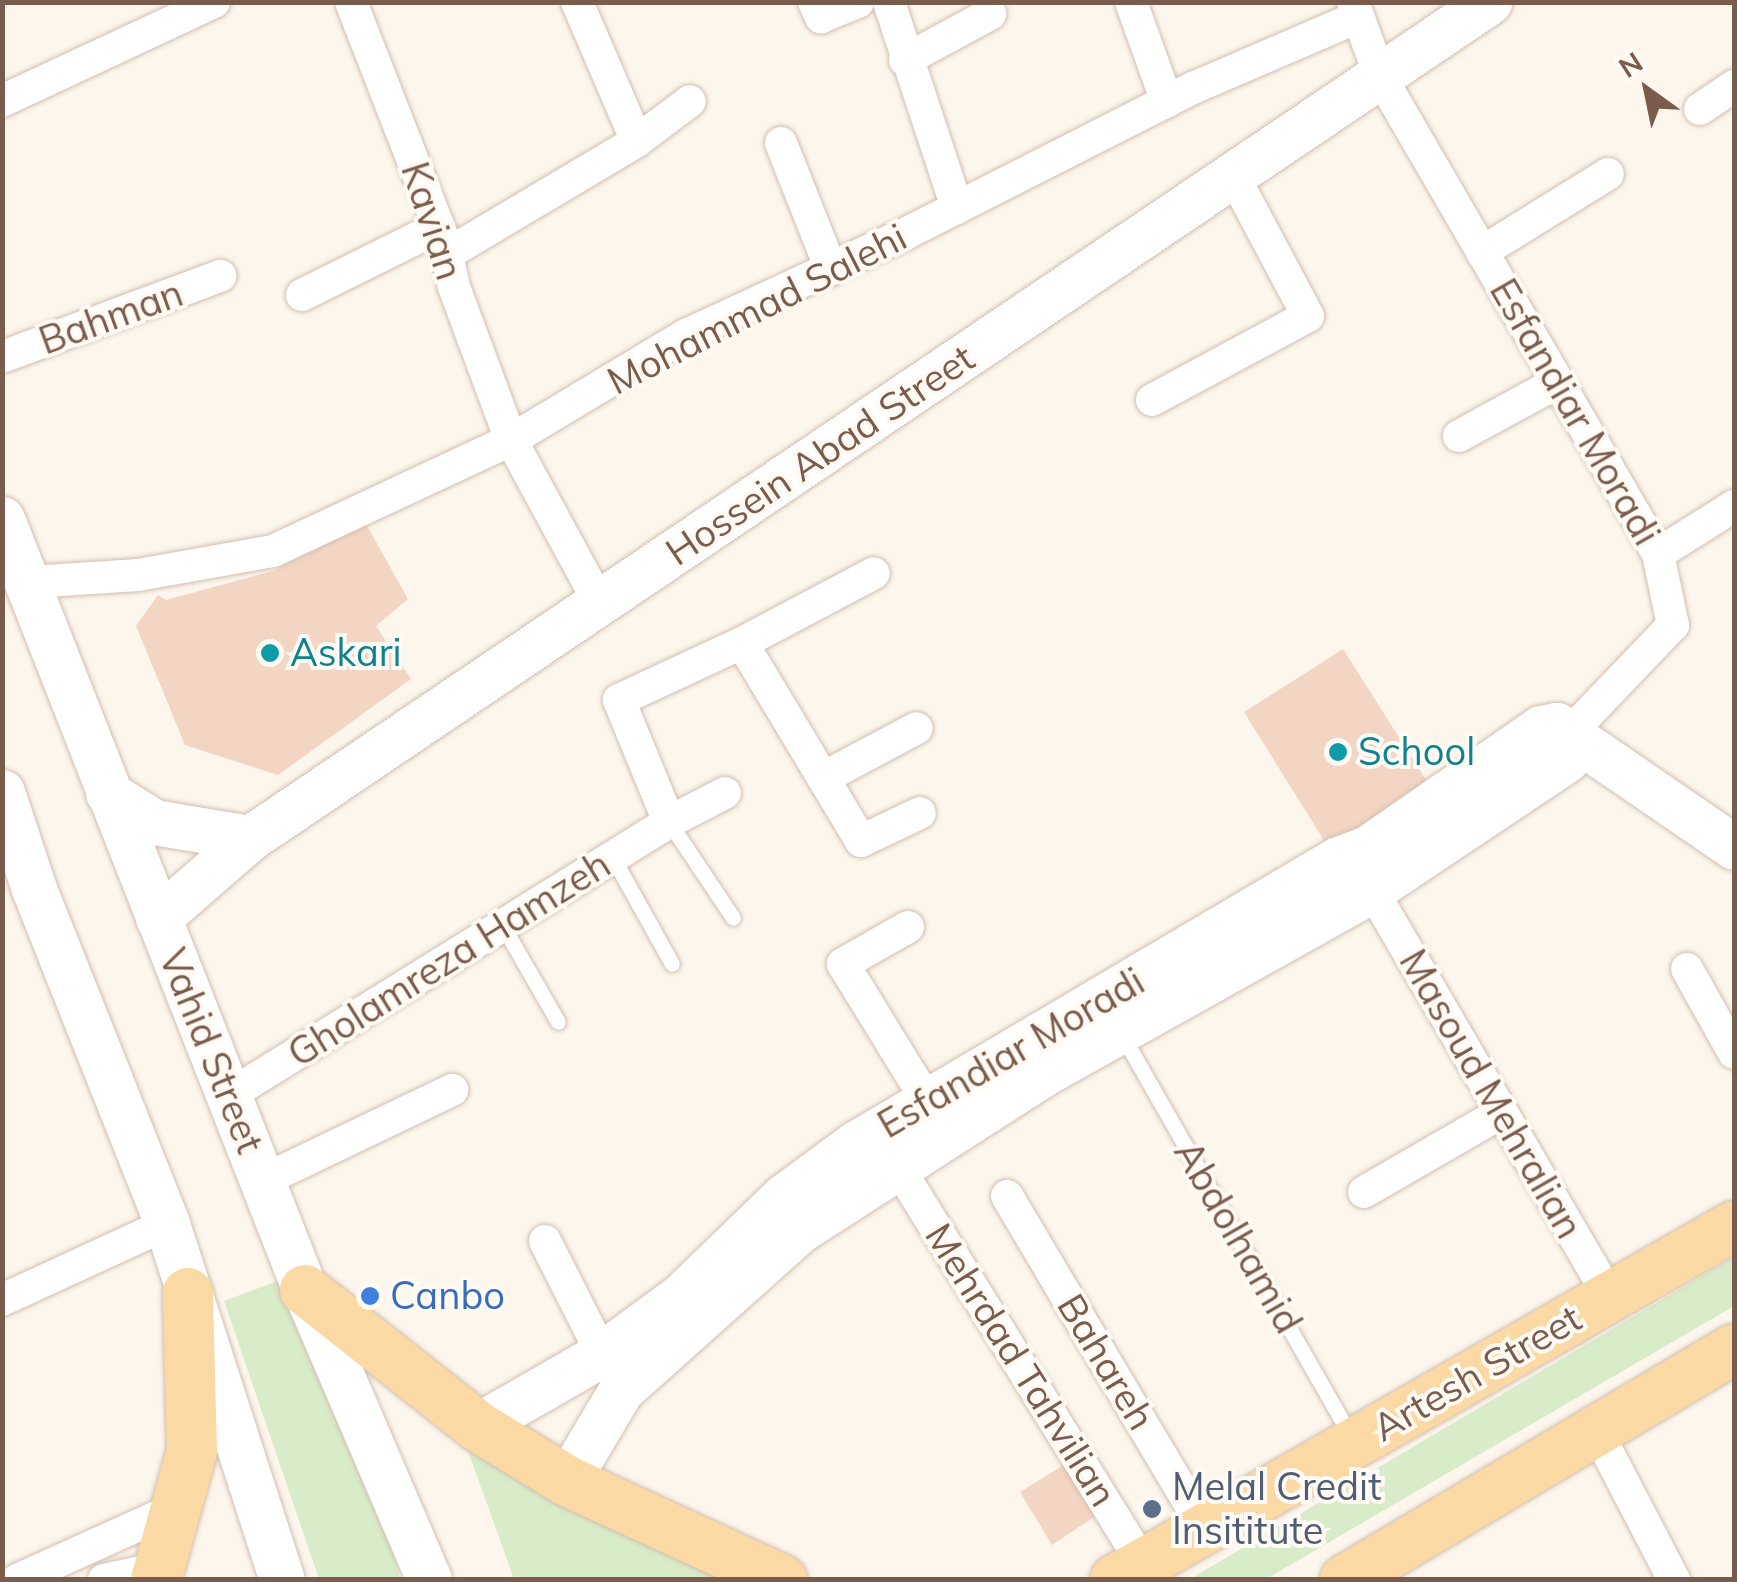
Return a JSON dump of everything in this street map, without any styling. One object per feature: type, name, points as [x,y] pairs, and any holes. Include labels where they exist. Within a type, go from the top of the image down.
[{"type":"main road","name":"Hossein Abad Street","points":[[158,918],[250,838],[1488,2]]},
{"type":"main road","name":"Vahid Street","points":[[2,519],[30,582],[108,793],[305,1290],[429,1580]]},
{"type":"main road","name":"Esfandiar Moradi","points":[[477,1426],[602,1354],[682,1295],[783,1197],[855,1144],[1338,860],[1366,849],[1541,728],[1557,725],[1569,734],[1573,747],[1566,760],[1372,890],[1043,1074],[800,1230],[621,1390],[567,1481]]},
{"type":"main road","points":[[1569,734],[1734,848]]},
{"type":"main road","points":[[2,792],[34,889],[167,1224],[282,1580]]},
{"type":"main road","points":[[108,793],[154,822],[250,838]]},
{"type":"main road","name":"Artesh Street","points":[[1129,1572],[1734,1226]]},
{"type":"main road","points":[[305,1290],[477,1426],[567,1481],[782,1580]]},
{"type":"main road","points":[[158,1574],[192,1451],[188,1293]]},
{"type":"main road","points":[[1345,1580],[1734,1348]]},
{"type":"street","points":[[2,101],[214,2]]},
{"type":"street","name":"Kavian","points":[[351,2],[443,241],[454,287],[511,440],[600,604]]},
{"type":"street","points":[[577,2],[637,142]]},
{"type":"street","points":[[814,2],[821,17],[858,2]]},
{"type":"street","points":[[888,2],[958,208]]},
{"type":"street","points":[[1131,2],[1167,102]]},
{"type":"street","name":"Mohammad Salehi","points":[[30,582],[138,575],[273,551],[511,440],[686,336],[958,208],[1355,10]]},
{"type":"street","name":"Esfandiar Moradi","points":[[1355,10],[1380,76],[1658,554],[1673,625],[1569,734]]},
{"type":"street","points":[[905,60],[990,14]]},
{"type":"street","points":[[1700,109],[1734,86]]},
{"type":"street","points":[[302,295],[443,241],[637,142],[690,100]]},
{"type":"street","points":[[782,143],[831,269]]},
{"type":"street","points":[[1482,252],[1608,174]]},
{"type":"street","points":[[1152,400],[1308,316],[1233,175]]},
{"type":"street","name":"Bahman","points":[[2,358],[220,276]]},
{"type":"street","points":[[1459,436],[1558,382]]},
{"type":"street","points":[[1658,554],[1734,506]]},
{"type":"street","points":[[669,822],[618,700],[742,643],[874,573]]},
{"type":"street","points":[[742,643],[861,841],[920,813]]},
{"type":"street","points":[[823,778],[918,728]]},
{"type":"street","name":"Gholamreza Hamzeh","points":[[228,1096],[669,822],[725,793]]},
{"type":"street","name":"Masoud Mehralian","points":[[1372,890],[1610,1297]]},
{"type":"street","points":[[908,928],[843,964],[928,1102]]},
{"type":"street","points":[[1687,968],[1734,1052]]},
{"type":"street","points":[[262,1181],[452,1090]]},
{"type":"street","points":[[1364,1192],[1501,1113]]},
{"type":"street","name":"Mehrdad Tahvilian","points":[[898,1167],[1129,1572]]},
{"type":"street","name":"Bahareh","points":[[1006,1196],[1205,1529]]},
{"type":"street","points":[[2,1300],[167,1224]]},
{"type":"street","points":[[546,1241],[602,1354]]},
{"type":"street","points":[[1596,1430],[1674,1580]]},
{"type":"street","points":[[17,1580],[179,1507]]},
{"type":"street","points":[[104,1580],[158,1574]]},
{"type":"lane","points":[[669,822],[733,918]]},
{"type":"lane","points":[[613,858],[672,964]]},
{"type":"lane","points":[[504,928],[558,1022]]},
{"type":"lane","name":"Abdolhamid","points":[[1120,1032],[1356,1443]]},
{"type":"green space","points":[[1734,1257],[1734,1306],[1266,1579],[1190,1579]]},
{"type":"green space","points":[[283,1279],[392,1549],[400,1579],[319,1579],[224,1301]]},
{"type":"green space","points":[[468,1451],[552,1500],[668,1550],[721,1579],[514,1579]]},
{"type":"building","name":"Askari","points":[[366,524],[408,599],[376,626],[411,679],[278,775],[185,745],[136,626],[158,595],[166,600],[273,571]]},
{"type":"building","name":"School","points":[[1343,649],[1433,791],[1333,855],[1244,712]]},
{"type":"building","points":[[1072,1460],[1103,1511],[1052,1545],[1020,1492]]},
{"type":"place","name":"Askari","points":[[270,653]]},
{"type":"place","name":"School","points":[[1338,752]]},
{"type":"place","name":"Canbo","points":[[370,1296]]},
{"type":"place","name":"Melal Credit Insititute","points":[[1152,1509]]}]
